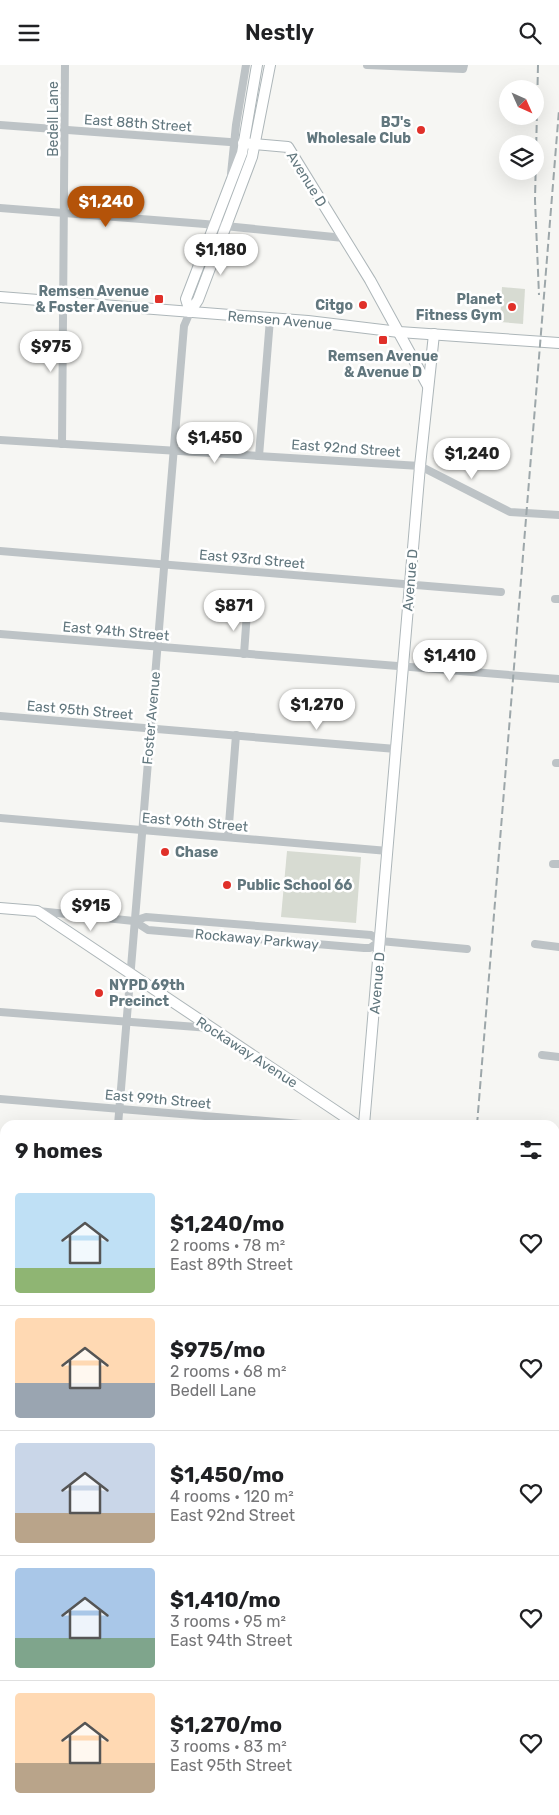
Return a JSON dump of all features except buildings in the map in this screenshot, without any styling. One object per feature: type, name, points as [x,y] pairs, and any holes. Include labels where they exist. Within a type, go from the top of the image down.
[{"type":"main road","name":"Foster Avenue","points":[[190,312],[186,299],[231,182],[257,65]]},
{"type":"main road","name":"Foster Avenue","points":[[190,312],[198,300],[255,144],[270,65]]},
{"type":"main road","name":"Avenue D","points":[[239,143],[288,147],[344,238],[428,386],[409,585],[364,1120]]},
{"type":"main road","name":"Remsen Avenue","points":[[0,297],[270,319],[399,332],[559,343]]},
{"type":"main road","points":[[428,386],[434,334]]},
{"type":"main road","name":"Rockaway Parkway","points":[[0,908],[37,911]]},
{"type":"main road","name":"Rockaway Avenue","points":[[37,911],[349,1120]]},
{"type":"street","name":"Bedell Lane","points":[[62,444],[65,65]]},
{"type":"street","points":[[239,143],[246,65]]},
{"type":"street","points":[[367,65],[464,67]]},
{"type":"street","name":"East 88th Street","points":[[0,125],[239,143]]},
{"type":"street","points":[[0,208],[214,225],[344,238]]},
{"type":"street","name":"Foster Avenue","points":[[118,1120],[172,451],[184,326],[190,312]]},
{"type":"street","points":[[259,456],[270,319]]},
{"type":"street","name":"East 92nd Street","points":[[0,440],[420,466],[510,512],[559,515]]},
{"type":"street","name":"East 93rd Street","points":[[0,551],[502,592]]},
{"type":"street","points":[[244,654],[247,612]]},
{"type":"street","name":"East 94th Street","points":[[0,634],[559,679]]},
{"type":"street","name":"East 95th Street","points":[[0,716],[396,749]]},
{"type":"street","points":[[228,837],[236,735]]},
{"type":"street","name":"East 96th Street","points":[[0,818],[388,851]]},
{"type":"street","name":"Rockaway Parkway","points":[[37,911],[134,921],[146,917],[156,917],[371,935],[380,941],[466,949]]},
{"type":"street","name":"Rockaway Parkway","points":[[134,921],[148,930],[344,947],[370,948],[380,941]]},
{"type":"street","points":[[535,944],[559,947]]},
{"type":"street","points":[[0,1012],[210,1028]]},
{"type":"street","points":[[542,1055],[559,1057]]},
{"type":"street","name":"East 99th Street","points":[[0,1099],[257,1120]]},
{"type":"shaded area","name":"Planet Fitness Gym","points":[[502,287],[525,289],[523,324],[500,322]]},
{"type":"shaded area","points":[[287,851],[361,857],[356,923],[281,917]]},
{"type":"railway","points":[[538,65],[535,200],[539,295]]},
{"type":"railway","points":[[477,1120],[559,110]]},
{"type":"place","name":"BJ's Wholesale Club","points":[[421,130]]},
{"type":"place","name":"Remsen Avenue & Foster Avenue","points":[[159,299]]},
{"type":"place","name":"Citgo","points":[[363,305]]},
{"type":"place","name":"Planet Fitness Gym","points":[[512,307]]},
{"type":"place","name":"Remsen Avenue & Avenue D","points":[[383,340]]},
{"type":"place","name":"Chase","points":[[165,852]]},
{"type":"place","name":"Public School 66","points":[[227,885]]},
{"type":"place","name":"NYPD 69th Precinct","points":[[99,993]]}]
